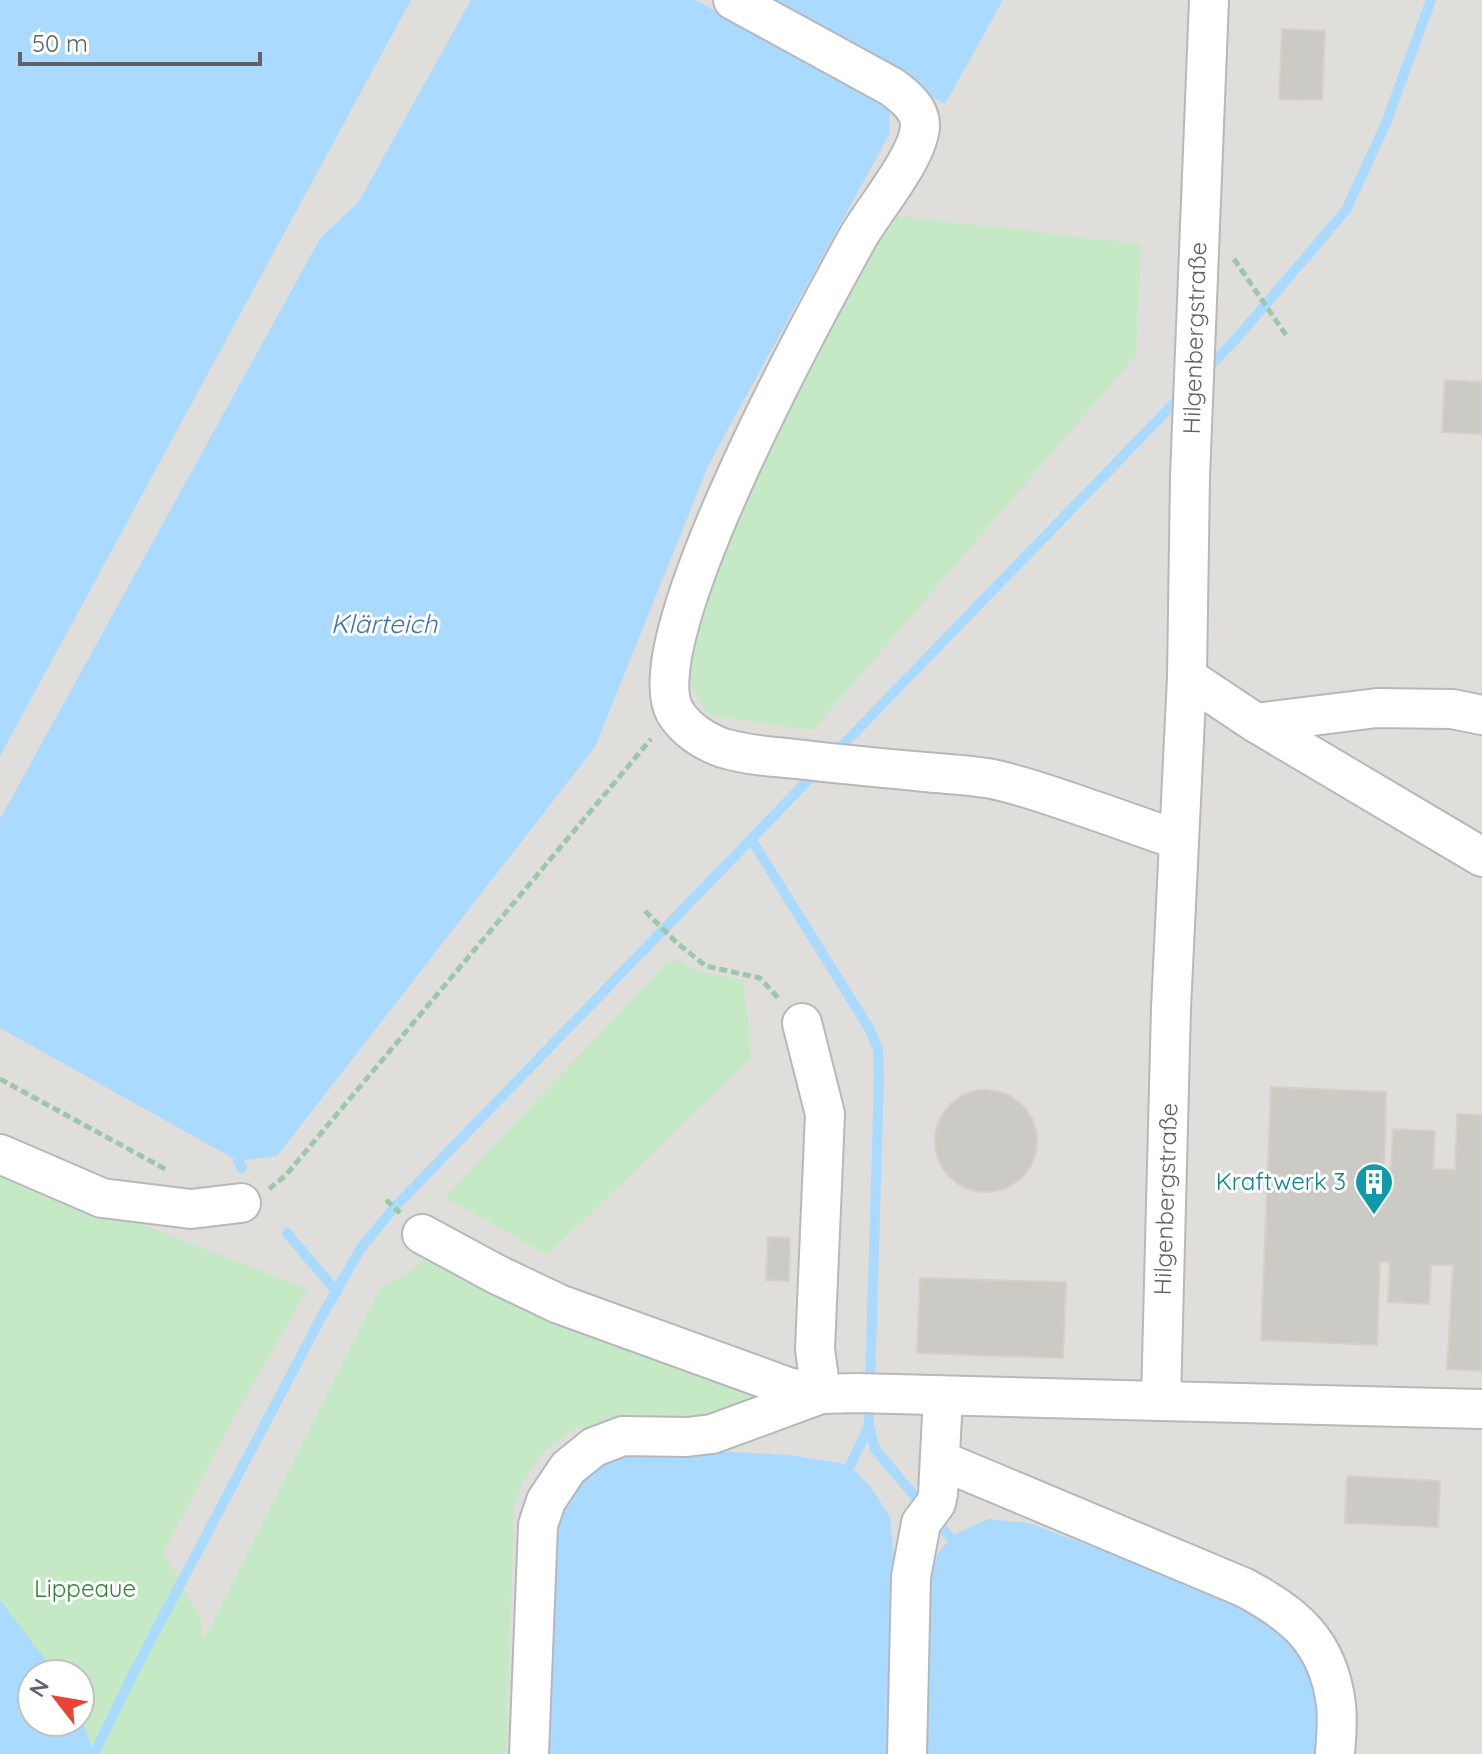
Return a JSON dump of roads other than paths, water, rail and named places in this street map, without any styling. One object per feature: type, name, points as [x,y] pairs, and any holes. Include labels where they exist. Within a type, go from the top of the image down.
[{"type":"lane","points":[[733,0],[892,87],[910,101],[921,121],[919,137],[908,160],[860,234],[759,426],[711,533],[674,646],[670,667],[671,699],[675,711],[690,730],[724,748],[773,757],[991,779],[1043,793],[1179,840]]},
{"type":"lane","name":"Hilgenbergstraße","points":[[1161,1401],[1171,1008],[1187,677],[1190,477],[1216,255],[1209,0]]},
{"type":"lane","points":[[1187,677],[1256,723],[1482,857]]},
{"type":"lane","points":[[1256,723],[1377,708],[1452,709],[1482,715]]},
{"type":"lane","points":[[802,1023],[825,1114],[815,1349],[853,1394]]},
{"type":"lane","points":[[0,1154],[102,1198],[191,1209],[241,1203]]},
{"type":"lane","points":[[422,1234],[559,1304],[788,1387],[853,1394],[1482,1409]]},
{"type":"lane","points":[[529,1754],[538,1525],[546,1501],[568,1468],[594,1447],[623,1436],[687,1437],[712,1434],[853,1394]]},
{"type":"lane","points":[[907,1754],[911,1577],[917,1541],[929,1513],[940,1460],[943,1396]]},
{"type":"lane","points":[[940,1460],[1243,1587],[1271,1602],[1295,1620],[1317,1646],[1330,1675],[1336,1706],[1335,1754]]},
{"type":"water","points":[[0,0],[411,0],[0,756]]},
{"type":"water","name":"Klärteich","points":[[471,0],[695,0],[890,106],[889,135],[709,464],[595,747],[277,1156],[238,1161],[0,1028],[0,819],[321,237],[358,203]]},
{"type":"water","points":[[754,0],[1003,0],[945,104]]},
{"type":"water","points":[[624,1451],[789,1455],[850,1466],[870,1486],[890,1517],[894,1557],[892,1754],[545,1754],[555,1519],[581,1474]]},
{"type":"water","points":[[989,1519],[1029,1523],[1254,1608],[1306,1653],[1321,1702],[1319,1754],[918,1754],[924,1582],[940,1550],[951,1538]]},
{"type":"water","points":[[0,1600],[44,1658],[16,1658],[16,1738],[89,1738],[94,1754],[0,1754]]},
{"type":"waterway","points":[[1204,372],[1346,210],[1386,123],[1431,0]]},
{"type":"waterway","points":[[834,754],[1182,395]]},
{"type":"waterway","points":[[94,1754],[134,1672],[361,1248],[392,1210],[817,771]]},
{"type":"waterway","points":[[751,839],[869,1028],[878,1049],[870,1385]]},
{"type":"waterway","points":[[238,1161],[242,1168]]},
{"type":"waterway","points":[[287,1233],[337,1292]]},
{"type":"waterway","points":[[869,1401],[869,1426],[875,1449],[923,1506]]},
{"type":"waterway","points":[[850,1466],[869,1426]]},
{"type":"waterway","points":[[934,1519],[951,1538]]},
{"type":"place","name":"Kraftwerk 3","points":[[1374,1216]]},
{"type":"park label","name":"Lippeaue","points":[[85,1589]]}]
